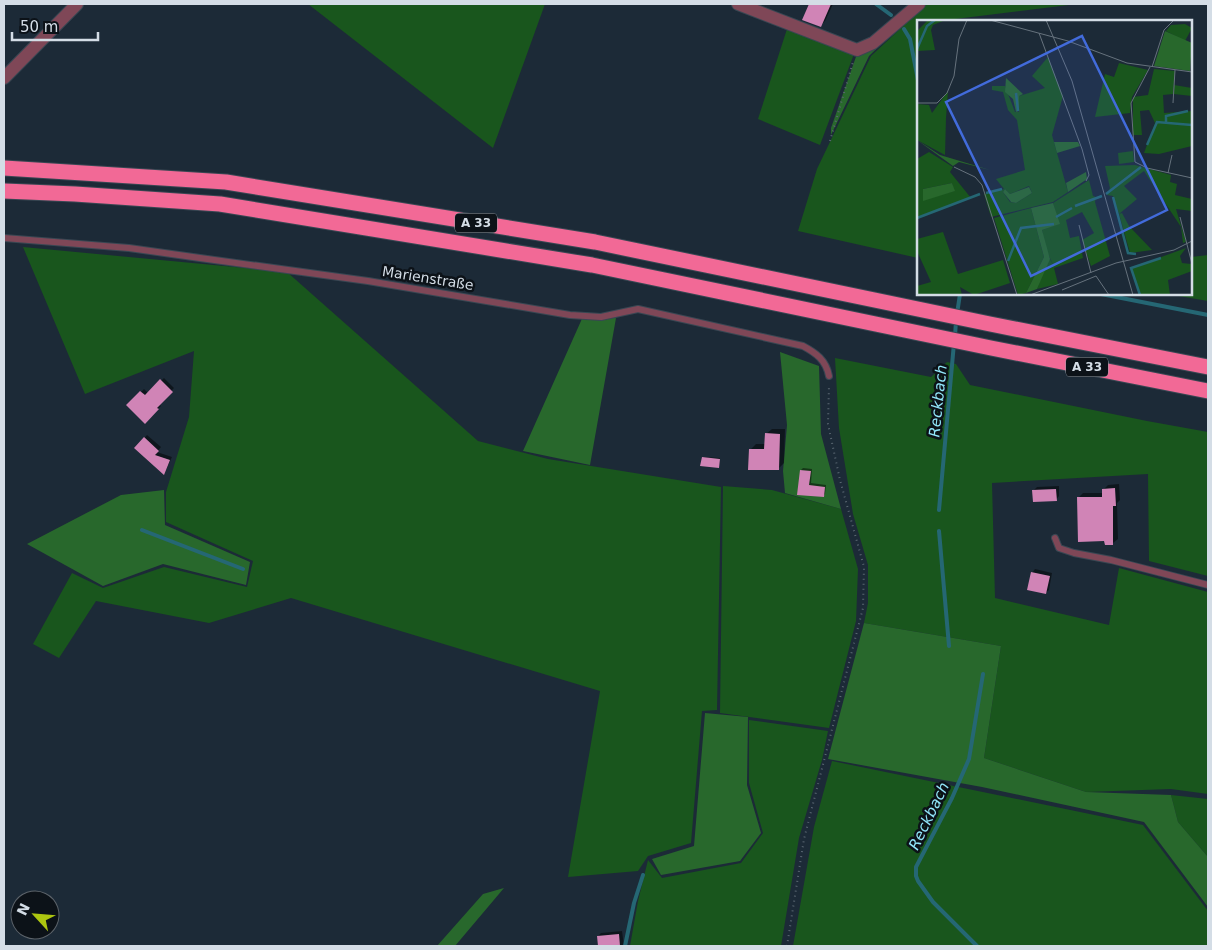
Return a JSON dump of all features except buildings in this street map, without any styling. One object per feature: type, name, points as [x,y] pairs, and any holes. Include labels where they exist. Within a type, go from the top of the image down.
[{"type":"highway","name":"A 33","points":[[4,168],[226,182],[595,242],[969,320],[1208,367]]},
{"type":"highway","name":"A 33","points":[[4,191],[220,204],[592,265],[940,338],[1208,391]]},
{"type":"street","points":[[4,78],[57,22],[77,4]]},
{"type":"street","points":[[738,4],[856,50],[872,43],[919,4]]},
{"type":"lane","name":"Marienstraße","points":[[4,238],[129,248],[378,283],[570,315],[601,318],[638,309],[803,346],[818,355],[827,367],[829,376]]},
{"type":"lane","points":[[1055,538],[1059,548],[1074,553],[1111,560],[1208,585]]},
{"type":"path","points":[[830,141],[856,50]]},
{"type":"path","points":[[787,946],[804,839],[863,608],[864,567],[840,480],[828,424],[829,376]]},
{"type":"green space","points":[[308,4],[545,4],[493,148]]},
{"type":"green space","points":[[927,4],[1077,4],[947,20],[917,20],[917,258],[798,231],[817,169],[871,56]]},
{"type":"green space","points":[[905,21],[869,56],[831,135],[831,128],[858,51]]},
{"type":"green space","points":[[787,29],[854,54],[820,145],[758,119]]},
{"type":"green space","points":[[23,247],[287,272],[478,441],[548,459],[721,487],[717,710],[702,711],[691,843],[648,856],[638,871],[568,877],[600,691],[291,598],[209,623],[96,601],[59,658],[33,644],[72,573],[103,588],[164,567],[247,587],[253,561],[166,522],[166,492],[189,417],[194,351],[85,394]]},
{"type":"green space","points":[[1208,255],[1208,301],[1173,295],[1192,295],[1192,257]]},
{"type":"green space","points":[[585,312],[616,318],[590,465],[523,451]]},
{"type":"green space","points":[[780,352],[819,366],[821,434],[841,509],[785,493],[783,471],[787,425]]},
{"type":"green space","points":[[835,358],[931,377],[947,362],[956,364],[970,385],[1208,432],[1208,576],[1149,561],[1148,474],[992,483],[995,598],[1109,625],[1119,568],[1208,592],[1208,794],[1171,789],[1086,792],[984,758],[1001,646],[864,623],[868,603],[868,565],[853,514],[839,428]]},
{"type":"green space","points":[[723,486],[772,490],[841,509],[858,569],[856,621],[829,728],[720,713]]},
{"type":"green space","points":[[164,490],[165,525],[250,562],[246,585],[163,564],[103,586],[27,544],[121,495]]},
{"type":"green space","points":[[864,623],[1001,646],[984,758],[1086,792],[1171,795],[1178,822],[1208,857],[1208,907],[1144,822],[982,787],[828,759]]},
{"type":"green space","points":[[705,713],[748,717],[747,785],[761,833],[740,861],[661,875],[652,859],[694,846]]},
{"type":"green space","points":[[749,720],[828,731],[822,760],[799,838],[781,946],[630,946],[648,860],[662,878],[741,863],[763,833],[749,783]]},
{"type":"green space","points":[[832,761],[1143,825],[1208,911],[1208,946],[793,946],[814,827]]},
{"type":"green space","points":[[1171,795],[1208,799],[1208,857],[1178,822]]},
{"type":"green space","points":[[504,888],[455,946],[437,946],[483,894]]},
{"type":"waterway","name":"Reckbach","points":[[876,4],[891,15]]},
{"type":"waterway","name":"Reckbach","points":[[904,29],[910,39],[917,75]]},
{"type":"waterway","name":"Reckbach","points":[[957,314],[960,295]]},
{"type":"waterway","points":[[1106,295],[1208,315]]},
{"type":"waterway","name":"Reckbach","points":[[955,336],[956,321]]},
{"type":"waterway","name":"Reckbach","points":[[939,510],[954,343]]},
{"type":"waterway","points":[[142,530],[243,569]]},
{"type":"waterway","name":"Reckbach","points":[[939,531],[949,646]]},
{"type":"waterway","name":"Reckbach","points":[[977,946],[933,902],[918,881],[916,867],[952,798],[969,759],[983,674]]},
{"type":"waterway","points":[[625,946],[634,903],[643,875]]}]
